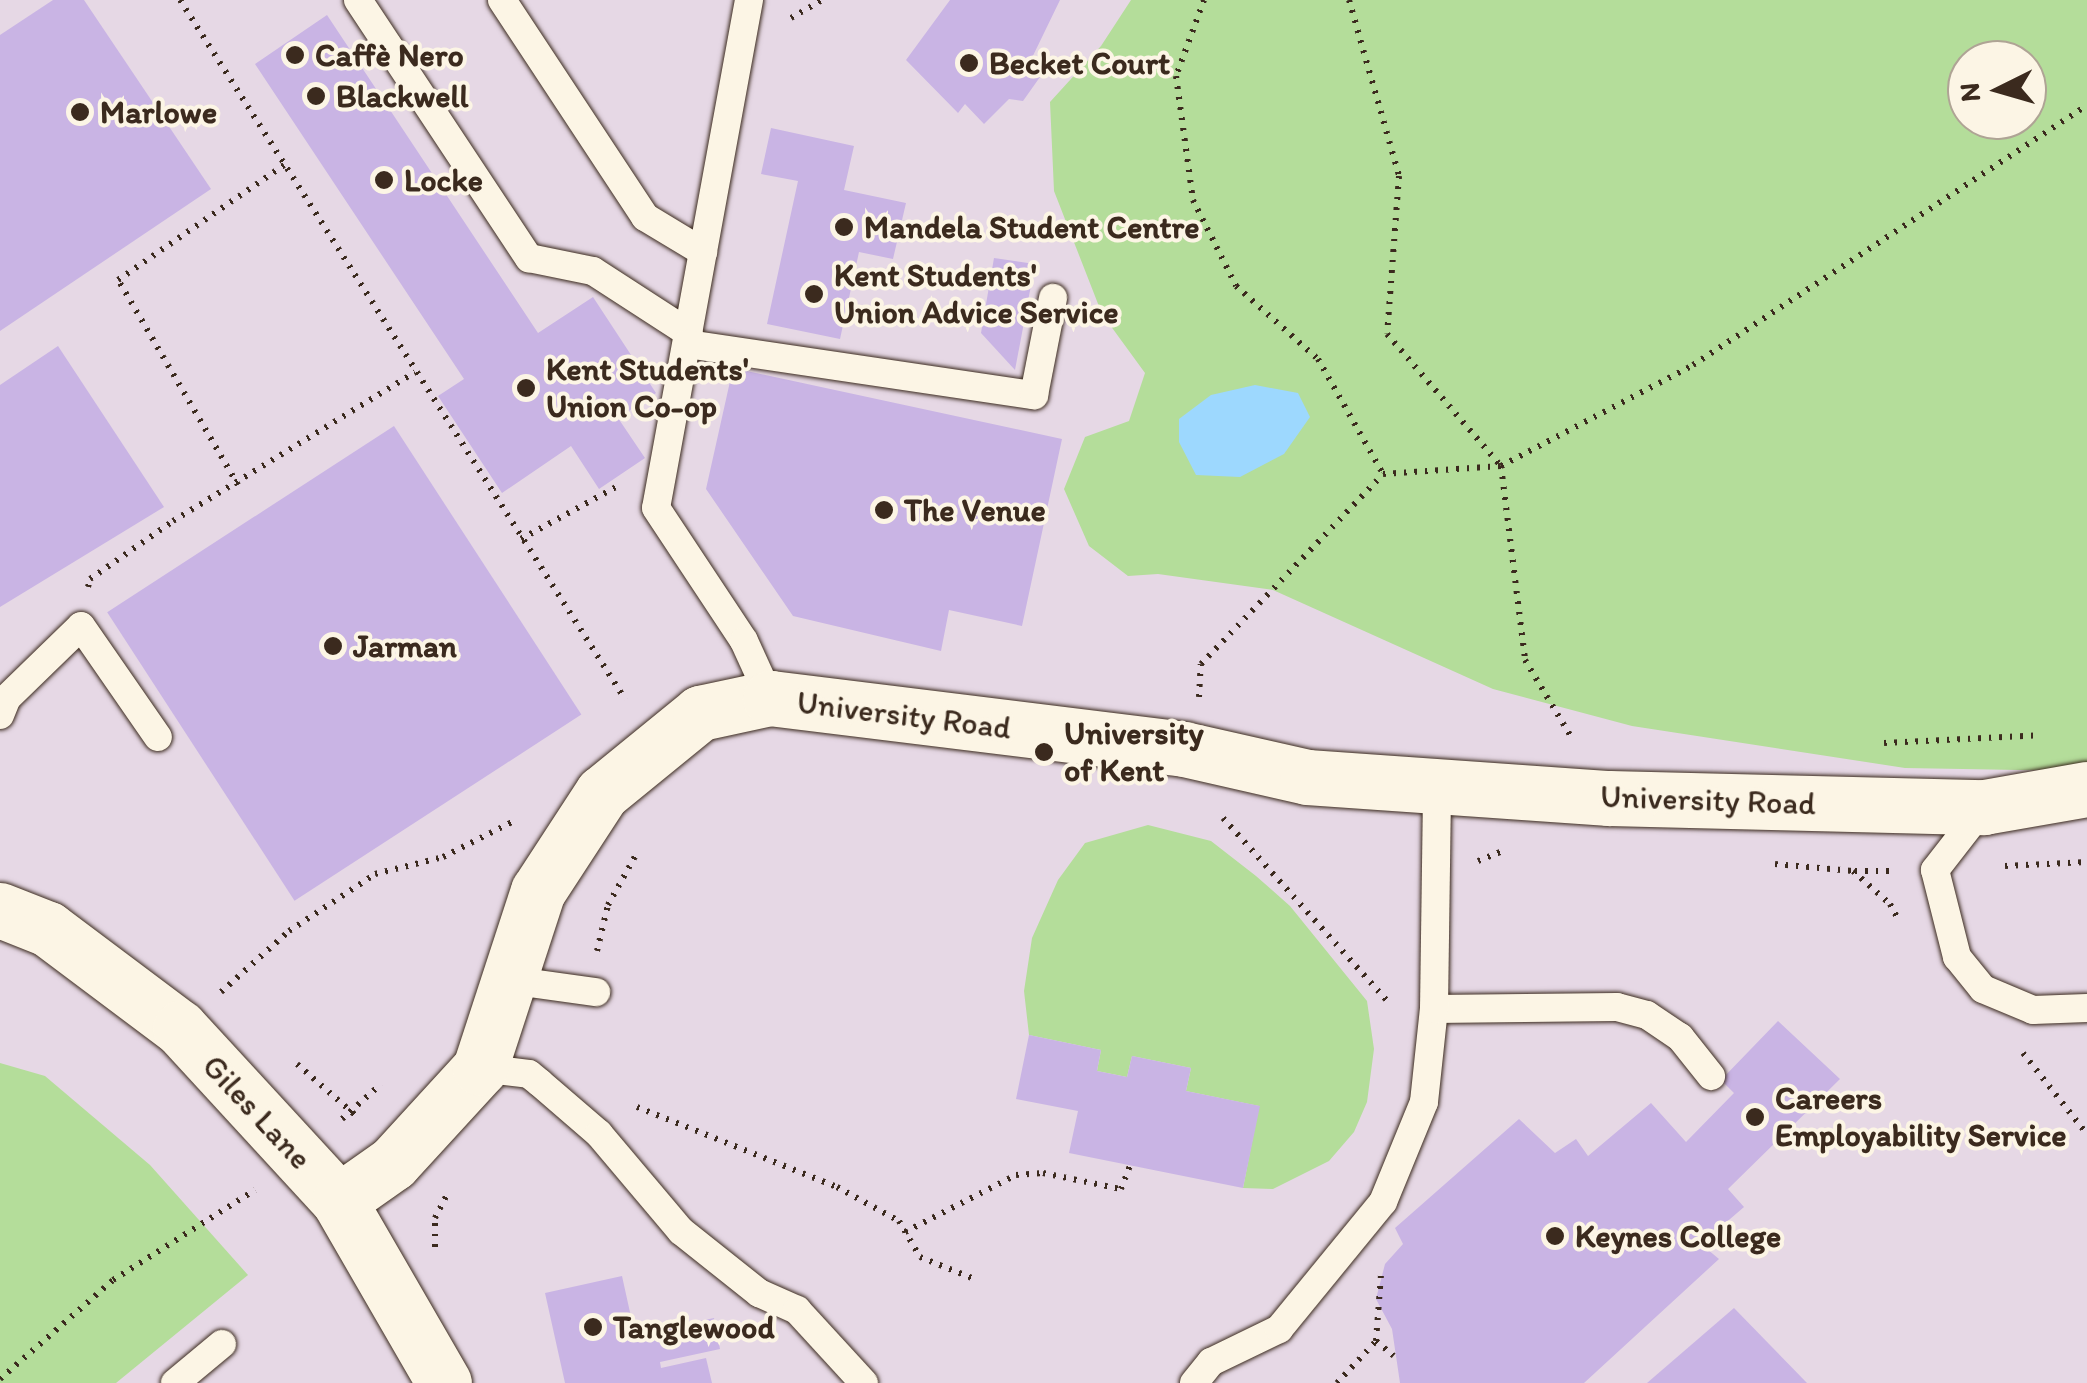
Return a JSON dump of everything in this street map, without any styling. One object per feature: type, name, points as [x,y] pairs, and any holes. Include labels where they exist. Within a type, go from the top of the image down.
[{"type":"street","name":"University Road","points":[[339,1201],[393,1163],[480,1068],[538,891],[602,794],[700,713],[770,698],[1184,749],[1307,778],[1437,788],[1984,807],[2087,789]]},
{"type":"street","name":"Giles Lane","points":[[0,910],[48,929],[180,1028],[339,1201],[444,1383]]},
{"type":"lane","points":[[358,0],[530,258],[593,271],[688,338],[1034,395],[1053,298]]},
{"type":"lane","points":[[502,0],[646,218],[703,252]]},
{"type":"lane","points":[[749,0],[656,508],[744,642],[770,698]]},
{"type":"lane","points":[[0,714],[7,698],[82,626],[158,737]]},
{"type":"lane","points":[[1194,1383],[1211,1362],[1279,1329],[1383,1202],[1424,1102],[1433,1019],[1437,788]]},
{"type":"lane","points":[[1984,807],[1935,870],[1957,957],[1983,989],[2033,1010],[2087,1008]]},
{"type":"lane","points":[[509,980],[588,991]]},
{"type":"lane","points":[[1433,1019],[1616,1007],[1647,1014],[1680,1037],[1711,1076]]},
{"type":"lane","points":[[480,1068],[529,1074],[599,1134],[680,1231],[759,1294],[798,1310],[864,1383]]},
{"type":"lane","points":[[175,1383],[222,1344]]},
{"type":"path","points":[[180,0],[620,688],[632,716]]},
{"type":"path","points":[[1204,0],[1176,76],[1193,200],[1236,286],[1318,359],[1383,474]]},
{"type":"path","points":[[1348,0],[1399,176],[1386,334],[1501,466],[1525,660],[1574,741]]},
{"type":"path","points":[[1199,708],[1201,664],[1383,474],[1501,466],[1692,365],[2087,104]]},
{"type":"path","points":[[238,485],[118,280],[284,165]]},
{"type":"path","points":[[82,626],[90,578],[415,372]]},
{"type":"path","points":[[1221,815],[1408,1024],[1433,1019]]},
{"type":"path","points":[[217,995],[289,931],[375,874],[443,857],[518,817]]},
{"type":"path","points":[[588,991],[608,905],[642,842]]},
{"type":"path","points":[[2022,1052],[2087,1134]]},
{"type":"path","points":[[628,1104],[837,1187],[898,1222],[920,1257],[976,1280]]},
{"type":"path","points":[[0,1380],[114,1280],[301,1158]]},
{"type":"path","points":[[905,1232],[1016,1175],[1043,1173],[1121,1188],[1130,1165]]},
{"type":"path","points":[[1376,1340],[1394,1356]]},
{"type":"shaded area","name":"University of Kent","points":[[0,0],[2087,0],[2087,1383],[0,1383]]},
{"type":"green space","points":[[1131,0],[2087,0],[2087,771],[1905,768],[1632,726],[1493,689],[1273,590],[1158,574],[1128,576],[1089,546],[1064,489],[1085,437],[1129,421],[1145,373],[1102,314],[1054,191],[1050,102],[1101,46]]},
{"type":"green space","points":[[1148,825],[1211,841],[1256,876],[1290,906],[1367,1001],[1374,1049],[1367,1102],[1354,1132],[1329,1161],[1273,1189],[1243,1188],[1259,1106],[1186,1091],[1191,1068],[1132,1056],[1127,1077],[1097,1071],[1101,1050],[1029,1035],[1024,991],[1032,938],[1058,880],[1085,843]]},
{"type":"green space","points":[[0,1063],[45,1076],[150,1165],[248,1275],[116,1383],[0,1383]]},
{"type":"water","points":[[1255,385],[1298,393],[1310,417],[1284,454],[1240,477],[1196,475],[1179,442],[1179,419],[1211,395]]},
{"type":"building","name":"Marlowe","points":[[53,0],[84,0],[211,189],[0,331],[0,35]]},
{"type":"building","name":"Becket Court","points":[[950,0],[1060,0],[1028,66],[1040,77],[1023,101],[1009,99],[984,124],[965,104],[958,113],[906,60]]},
{"type":"building","name":"Locke","points":[[327,15],[538,333],[593,297],[656,393],[618,418],[645,458],[599,489],[571,446],[502,493],[438,396],[464,379],[255,64]]},
{"type":"building","name":"Mandela Student Centre","points":[[771,128],[854,146],[844,190],[906,203],[893,259],[859,252],[840,339],[767,324],[798,181],[761,174]]},
{"type":"building","points":[[994,258],[1035,264],[1015,370],[981,333]]},
{"type":"building","points":[[58,346],[164,507],[0,607],[0,385]]},
{"type":"building","name":"The Venue","points":[[733,368],[1062,439],[1022,626],[949,610],[941,651],[793,616],[706,489]]},
{"type":"building","name":"Jarman","points":[[394,426],[581,715],[295,901],[107,612]]},
{"type":"building","name":"Keynes College","points":[[1778,1021],[1840,1079],[1728,1189],[1744,1207],[1701,1244],[1719,1259],[1584,1383],[1400,1383],[1392,1329],[1376,1299],[1385,1264],[1403,1244],[1395,1228],[1519,1119],[1555,1153],[1576,1139],[1588,1156],[1651,1103],[1686,1142],[1734,1093],[1721,1080]]},
{"type":"building","points":[[1029,1035],[1101,1050],[1097,1071],[1127,1077],[1132,1056],[1191,1068],[1186,1091],[1260,1106],[1243,1188],[1069,1153],[1078,1111],[1016,1099]]},
{"type":"building","name":"Tanglewood","points":[[622,1276],[635,1335],[714,1318],[720,1349],[660,1362],[661,1368],[706,1358],[712,1383],[565,1383],[545,1293]]},
{"type":"building","name":"Keynes College","points":[[1734,1308],[1807,1383],[1647,1383]]},
{"type":"place","name":"Caffè Nero","points":[[295,55]]},
{"type":"place","name":"Becket Court","points":[[969,63]]},
{"type":"place","name":"Blackwell","points":[[316,96]]},
{"type":"place","name":"Marlowe","points":[[80,112]]},
{"type":"place","name":"Locke","points":[[384,180]]},
{"type":"place","name":"Mandela Student Centre","points":[[844,227]]},
{"type":"place","name":"Kent Students' Union Advice Service","points":[[814,294]]},
{"type":"place","name":"Kent Students' Union Co-op","points":[[526,388]]},
{"type":"place","name":"The Venue","points":[[884,510]]},
{"type":"place","name":"Jarman","points":[[333,646]]},
{"type":"place","name":"University of Kent","points":[[1044,752]]},
{"type":"place","name":"Careers Employability Service","points":[[1755,1117]]},
{"type":"place","name":"Keynes College","points":[[1555,1236]]},
{"type":"place","name":"Tanglewood","points":[[593,1327]]}]
